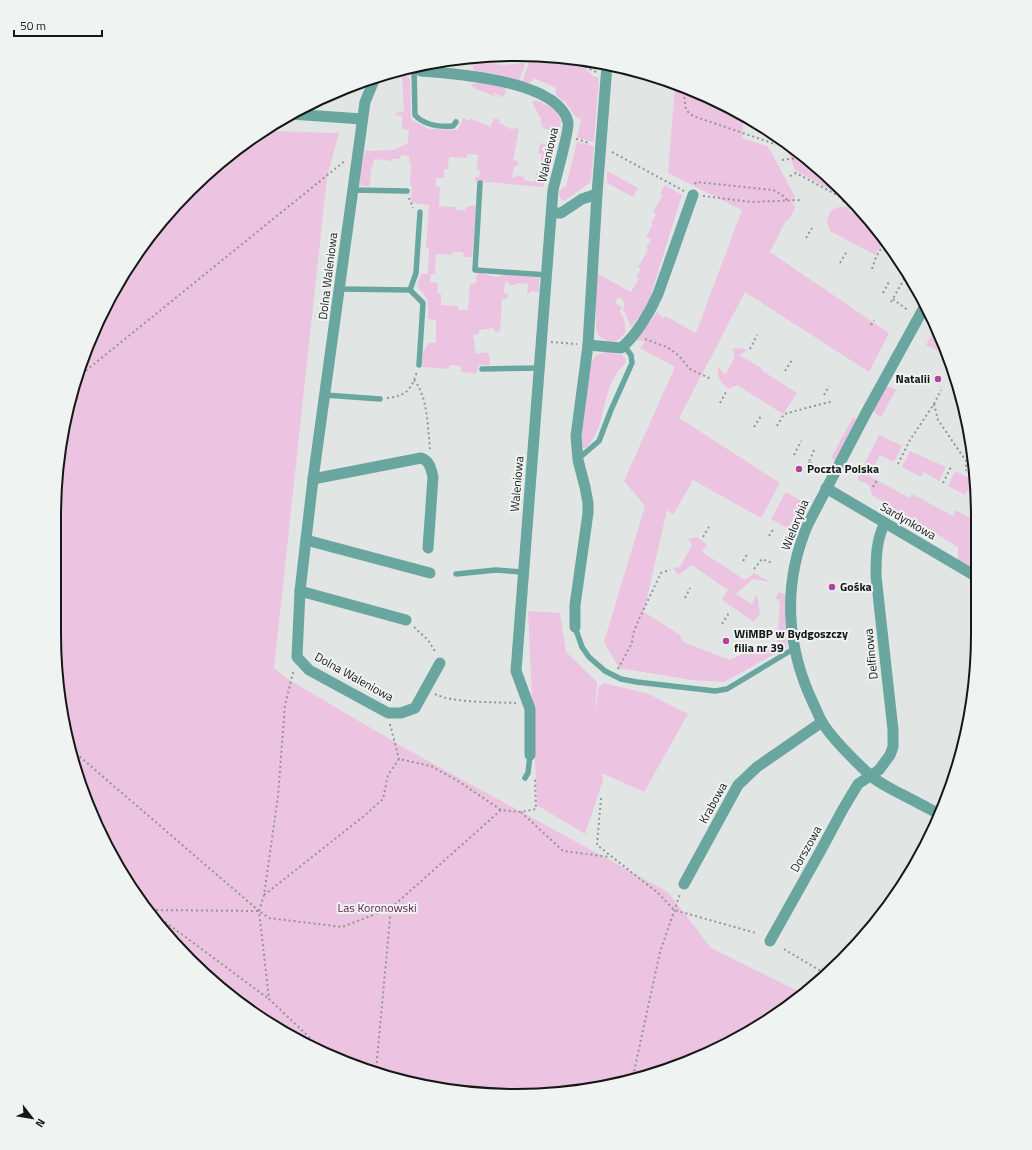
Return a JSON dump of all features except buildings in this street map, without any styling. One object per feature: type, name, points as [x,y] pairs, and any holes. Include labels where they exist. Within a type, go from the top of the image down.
[{"type":"street","name":"Waleniowa","points":[[427,70],[484,77],[520,86],[552,100],[560,106],[568,123],[553,190],[516,670],[530,709],[530,755]]},
{"type":"street","points":[[575,627],[575,605],[588,514],[588,503],[578,460],[576,436],[588,345],[600,146],[607,70]]},
{"type":"street","name":"Dolna Waleniowa","points":[[372,84],[365,102],[362,119],[313,479],[300,590],[297,657],[309,670],[388,713],[401,713],[414,708],[440,663]]},
{"type":"street","points":[[302,115],[362,119]]},
{"type":"street","points":[[552,213],[561,213],[582,199],[597,194]]},
{"type":"street","points":[[588,345],[621,348],[633,336],[652,308],[658,294],[693,195]]},
{"type":"street","name":"Wielorybia","points":[[922,311],[813,512],[800,543],[793,570],[791,619],[795,648],[802,678],[822,722],[838,742],[871,776],[935,811]]},
{"type":"street","points":[[313,479],[422,458],[428,462],[433,477],[428,548]]},
{"type":"street","name":"Sardynkowa","points":[[826,488],[971,574]]},
{"type":"street","name":"Delfinowa","points":[[871,776],[886,762],[893,746],[893,730],[876,576],[878,538],[885,524]]},
{"type":"street","points":[[306,540],[430,574]]},
{"type":"street","points":[[300,590],[406,620]]},
{"type":"street","name":"Krabowa","points":[[684,884],[738,785],[757,767],[822,722]]},
{"type":"street","name":"Dorszowa","points":[[770,941],[846,802],[858,784],[871,776]]},
{"type":"lane","points":[[418,72],[414,111],[415,115],[434,126],[452,126],[456,122]]},
{"type":"lane","points":[[480,183],[475,270],[547,275]]},
{"type":"lane","points":[[352,190],[407,191]]},
{"type":"lane","points":[[410,290],[416,273],[419,214]]},
{"type":"lane","points":[[340,289],[410,290],[423,303],[419,365]]},
{"type":"lane","points":[[578,460],[599,441],[632,363],[631,355],[624,346]]},
{"type":"lane","points":[[482,369],[540,368]]},
{"type":"lane","points":[[325,395],[380,399]]},
{"type":"lane","points":[[456,574],[496,570],[523,572]]},
{"type":"lane","points":[[575,627],[582,647],[589,657],[605,671],[614,676],[637,682],[715,691],[727,689],[795,648]]},
{"type":"lane","points":[[525,778],[528,772],[530,755]]},
{"type":"path","points":[[586,67],[597,72]]},
{"type":"path","points":[[684,94],[686,110],[693,116],[775,144]]},
{"type":"path","points":[[565,136],[600,146],[693,195],[751,202],[802,200]]},
{"type":"path","points":[[85,372],[359,149]]},
{"type":"path","points":[[782,160],[797,158]]},
{"type":"path","points":[[790,176],[796,172],[844,200]]},
{"type":"path","points":[[693,195],[696,182],[773,190],[782,195],[788,201]]},
{"type":"path","points":[[407,191],[410,203],[416,214],[419,214]]},
{"type":"path","points":[[806,238],[812,228]]},
{"type":"path","points":[[872,269],[876,256],[882,246]]},
{"type":"path","points":[[840,263],[847,251]]},
{"type":"path","points":[[891,302],[904,279]]},
{"type":"path","points":[[883,293],[890,280]]},
{"type":"path","points":[[893,299],[908,310]]},
{"type":"path","points":[[871,325],[874,320]]},
{"type":"path","points":[[750,349],[757,335]]},
{"type":"path","points":[[633,336],[668,347],[678,355],[690,369],[711,379]]},
{"type":"path","points":[[541,346],[550,342],[588,345]]},
{"type":"path","points":[[785,371],[792,360]]},
{"type":"path","points":[[380,399],[400,397],[408,391],[414,380],[419,365]]},
{"type":"path","points":[[414,380],[419,386],[426,416],[430,451],[428,462]]},
{"type":"path","points":[[824,395],[829,386]]},
{"type":"path","points":[[898,464],[910,440],[934,404],[941,390]]},
{"type":"path","points":[[720,402],[726,392]]},
{"type":"path","points":[[777,426],[784,414],[833,401]]},
{"type":"path","points":[[934,404],[938,420],[966,461],[966,471]]},
{"type":"path","points":[[754,427],[761,416]]},
{"type":"path","points":[[794,455],[801,441]]},
{"type":"path","points":[[806,467],[814,450]]},
{"type":"path","points":[[808,462],[822,469]]},
{"type":"path","points":[[943,483],[952,465]]},
{"type":"path","points":[[873,487],[877,480]]},
{"type":"path","points":[[703,537],[710,525]]},
{"type":"path","points":[[770,536],[774,528]]},
{"type":"path","points":[[743,561],[748,553]]},
{"type":"path","points":[[754,569],[762,559],[772,563]]},
{"type":"path","points":[[614,676],[632,643],[633,634],[639,619],[662,573],[670,570]]},
{"type":"path","points":[[685,598],[690,588]]},
{"type":"path","points":[[722,624],[728,613]]},
{"type":"path","points":[[406,620],[428,640],[440,663]]},
{"type":"path","points":[[269,999],[259,911],[264,896],[278,796],[285,705],[297,657]]},
{"type":"path","points":[[434,694],[441,697],[457,699],[528,704]]},
{"type":"path","points":[[264,896],[383,799],[388,775],[399,759],[388,713]]},
{"type":"path","points":[[78,755],[269,918],[342,927],[391,908],[501,810]]},
{"type":"path","points":[[399,759],[431,766],[458,781],[501,810],[521,812],[536,809],[534,772]]},
{"type":"path","points":[[601,798],[597,845],[658,893],[674,910],[756,933]]},
{"type":"path","points":[[521,812],[563,851],[611,857]]},
{"type":"path","points":[[634,1073],[660,952],[684,884]]},
{"type":"path","points":[[376,1067],[391,908]]},
{"type":"path","points":[[154,910],[259,911]]},
{"type":"path","points":[[165,923],[269,999],[315,1042]]},
{"type":"path","points":[[784,949],[821,971]]},
{"type":"green space","points":[[485,62],[504,65],[525,64],[519,81],[498,74],[476,71],[473,69],[473,65],[467,64]]},
{"type":"green space","points":[[531,62],[539,62],[584,68],[593,76],[599,78],[594,142],[577,138],[581,120],[575,116],[566,103],[557,96],[555,92],[556,88],[534,78],[530,83],[522,82],[529,63]]},
{"type":"green space","points":[[405,75],[410,79],[412,120],[429,129],[458,130],[463,118],[469,121],[470,118],[490,127],[494,118],[500,120],[499,123],[513,130],[515,127],[519,129],[513,160],[518,161],[517,166],[514,166],[512,177],[516,178],[516,175],[524,177],[524,180],[535,182],[537,171],[547,173],[543,187],[475,181],[475,177],[479,177],[480,170],[477,170],[478,155],[467,154],[467,158],[449,157],[448,169],[444,169],[444,178],[436,178],[436,187],[440,187],[439,206],[456,207],[456,210],[465,210],[466,207],[469,207],[470,205],[476,207],[472,257],[464,257],[463,252],[453,252],[452,255],[436,254],[435,274],[431,274],[430,282],[438,283],[437,293],[441,294],[441,305],[458,306],[458,310],[468,310],[470,284],[476,283],[477,272],[495,277],[505,274],[539,278],[539,292],[532,291],[527,295],[528,284],[517,283],[517,285],[509,285],[508,282],[505,282],[504,293],[508,293],[507,299],[502,299],[500,331],[495,332],[494,328],[479,330],[479,334],[473,335],[476,354],[486,352],[489,354],[490,365],[478,365],[477,373],[461,372],[461,366],[450,365],[449,369],[422,367],[423,353],[429,343],[436,343],[436,320],[428,319],[428,302],[418,287],[421,274],[428,274],[429,248],[426,248],[429,205],[411,203],[412,186],[410,186],[411,163],[409,163],[409,156],[401,155],[400,159],[393,159],[393,161],[374,159],[373,166],[371,167],[370,185],[362,186],[359,182],[365,151],[393,150],[408,143],[409,130],[402,129],[402,116],[396,115],[397,112],[404,112],[402,76]]},
{"type":"green space","points":[[487,82],[504,86],[506,91],[503,97],[495,93],[493,94],[502,99],[472,86],[472,84]]},
{"type":"green space","points":[[675,90],[717,108],[743,122],[742,138],[767,146],[795,197],[793,204],[795,208],[790,218],[785,222],[770,252],[889,333],[869,372],[745,292],[679,418],[780,483],[761,518],[693,480],[673,515],[667,510],[644,612],[680,635],[683,642],[730,660],[761,645],[777,643],[780,603],[776,598],[778,592],[785,594],[787,647],[724,682],[692,680],[619,668],[604,642],[645,506],[624,481],[675,367],[640,348],[645,342],[637,340],[657,312],[663,318],[665,316],[696,333],[742,210],[668,173]]},
{"type":"green space","points":[[538,101],[555,109],[561,121],[559,132],[543,128],[541,119],[532,102]]},
{"type":"green space","name":"Las Koronowski","points":[[274,131],[339,133],[327,177],[274,668],[286,678],[408,750],[668,892],[711,948],[798,991],[744,1028],[717,1042],[662,1065],[634,1073],[605,1080],[546,1088],[486,1088],[457,1085],[427,1080],[370,1065],[315,1042],[288,1028],[263,1012],[239,995],[194,956],[155,911],[122,862],[108,835],[85,780],[70,723],[65,693],[61,634],[61,516],[62,486],[70,427],[85,370],[96,342],[122,288],[138,263],[155,239],[194,194],[239,155]]},
{"type":"green space","points":[[577,142],[594,146],[591,180],[588,184],[564,201],[561,199],[559,192],[562,188],[566,187]]},
{"type":"green space","points":[[540,143],[553,146],[547,169],[541,168],[540,165],[542,154],[538,153]]},
{"type":"green space","points":[[788,151],[816,174],[834,192],[795,170]]},
{"type":"green space","points":[[607,171],[638,188],[633,197],[607,183]]},
{"type":"green space","points":[[665,185],[682,195],[648,304],[631,327],[623,309],[625,304],[621,298],[617,298],[615,303],[622,307],[620,311],[624,319],[626,332],[617,341],[606,340],[599,335],[596,328],[596,273],[631,292],[639,278],[636,277],[641,269],[638,267],[648,250],[646,248],[651,240],[646,237],[653,224],[651,223],[656,214],[653,212],[663,195],[660,194]]},
{"type":"green space","points":[[849,206],[850,208],[848,210],[858,216],[877,239],[881,245],[875,255],[830,231],[827,222],[828,217],[835,208]]},
{"type":"green space","points":[[932,333],[940,351],[926,345]]},
{"type":"green space","points":[[739,348],[748,350],[739,355],[762,368],[761,370],[797,393],[783,414],[737,385],[729,389],[721,382],[718,373],[718,366],[725,375],[735,357],[732,349]]},
{"type":"green space","points":[[606,352],[622,355],[626,359],[625,364],[617,372],[611,383],[598,429],[593,439],[586,448],[583,448],[581,444],[590,366],[596,355]]},
{"type":"green space","points":[[884,387],[890,387],[896,390],[881,417],[875,413],[873,408]]},
{"type":"green space","points":[[853,417],[858,423],[838,459],[834,460],[831,458]]},
{"type":"green space","points":[[879,435],[902,446],[894,462],[880,455],[869,476],[910,498],[912,494],[953,516],[956,510],[971,519],[971,568],[958,561],[958,547],[872,495],[870,486],[857,479]]},
{"type":"green space","points":[[910,451],[946,467],[939,481],[924,472],[921,477],[902,467]]},
{"type":"green space","points":[[955,471],[969,478],[970,491],[968,490],[965,495],[948,486]]},
{"type":"green space","points":[[786,492],[803,502],[788,528],[771,519]]},
{"type":"green space","points":[[697,537],[707,544],[702,552],[745,580],[754,573],[770,582],[753,579],[736,594],[752,604],[757,594],[760,614],[754,622],[722,600],[728,590],[692,565],[678,575],[673,568],[680,567],[692,545],[688,539]]},
{"type":"green space","points":[[528,611],[560,613],[566,652],[597,682],[595,713],[599,686],[604,683],[649,694],[688,714],[644,792],[602,773],[603,780],[585,834],[537,805]]},
{"type":"place","name":"Natalii","points":[[938,379]]},
{"type":"place","name":"Poczta Polska","points":[[799,469]]},
{"type":"place","name":"Gośka","points":[[832,587]]},
{"type":"place","name":"WiMBP w Bydgoszczy filia nr 39","points":[[726,641]]}]
